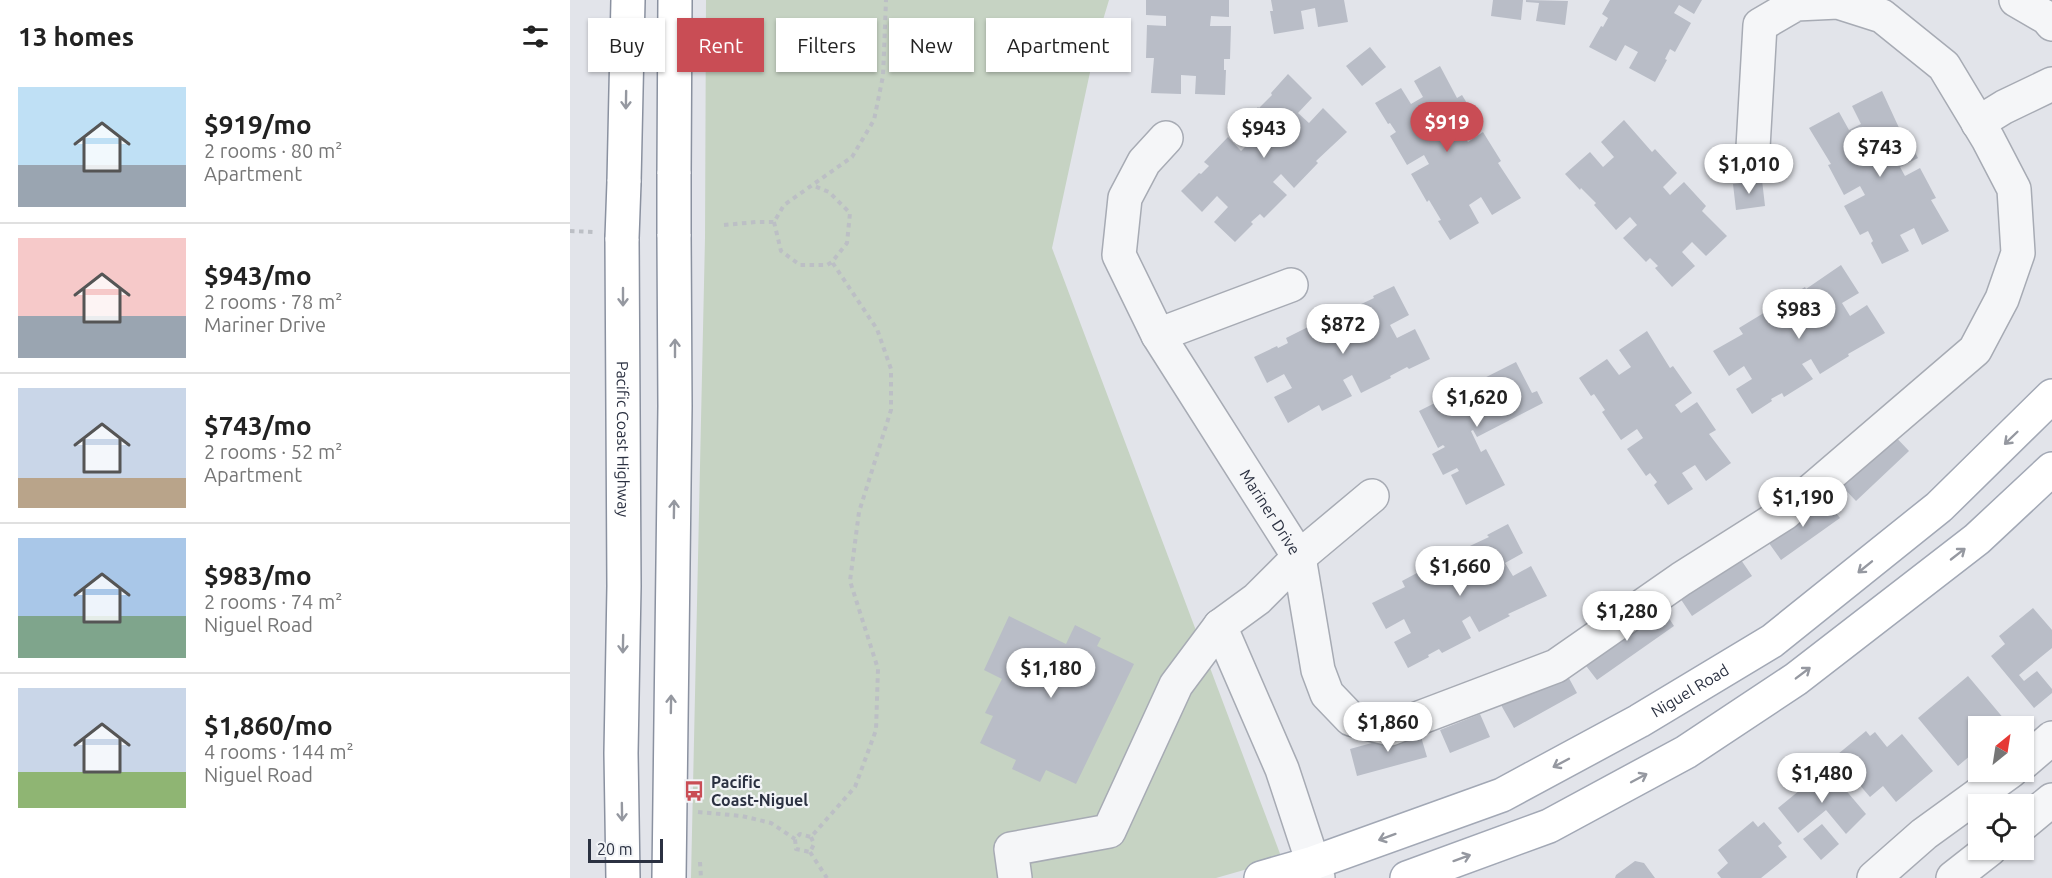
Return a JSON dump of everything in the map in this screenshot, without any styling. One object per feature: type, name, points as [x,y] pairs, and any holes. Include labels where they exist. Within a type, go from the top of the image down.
[{"type":"main road","name":"Pacific Coast Highway","points":[[623,878],[621,753],[624,585],[612,236],[624,182],[628,0]]},
{"type":"main road","points":[[669,878],[675,406],[675,0]]},
{"type":"main road","name":"Niguel Road","points":[[1261,878],[1315,871],[1502,795],[1639,721],[1772,641],[1939,507],[2052,396]]},
{"type":"main road","points":[[1407,878],[1549,826],[1686,752],[1796,679],[1977,540],[2052,469]]},
{"type":"street","points":[[1372,496],[1299,557],[1318,670],[1327,694],[1351,718],[1390,729],[1556,666],[1681,579],[1785,513],[1975,350],[2002,298],[2018,253],[2014,189],[1944,66],[1882,16],[1838,2],[1796,4],[1760,25],[1752,165]]},
{"type":"street","points":[[1978,123],[2004,107],[2052,84]]},
{"type":"street","name":"Mariner Drive","points":[[1015,878],[1011,849],[1109,831],[1176,685],[1220,626],[1257,599],[1299,557],[1158,335],[1119,255],[1125,198],[1144,162],[1166,138]]},
{"type":"street","points":[[1158,335],[1291,285]]},
{"type":"street","points":[[1220,626],[1282,769],[1315,871]]},
{"type":"street","points":[[2034,753],[2052,738]]},
{"type":"street","points":[[1874,878],[1924,834],[1996,782]]},
{"type":"street","points":[[2034,815],[2052,800]]},
{"type":"street","points":[[1953,878],[1976,860]]},
{"type":"path","points":[[812,185],[829,192],[850,213],[847,243],[832,262],[826,265],[800,265],[781,252],[774,222],[784,205],[812,185],[852,157],[874,120],[883,76],[886,0]]},
{"type":"path","points":[[724,225],[774,222]]},
{"type":"path","points":[[570,231],[612,236]]},
{"type":"path","points":[[811,837],[855,787],[876,730],[878,669],[850,581],[859,512],[891,410],[891,369],[877,329],[832,262]]},
{"type":"path","points":[[698,823],[698,812],[742,816],[771,823],[795,839]]},
{"type":"path","points":[[795,839],[800,834],[811,837]]},
{"type":"path","points":[[810,852],[814,844],[811,837]]},
{"type":"path","points":[[795,839],[796,849],[810,852],[827,878]]},
{"type":"path","points":[[700,856],[701,878]]},
{"type":"green space","points":[[706,0],[1109,0],[1104,18],[986,18],[986,72],[1090,72],[1052,248],[1282,859],[1216,878],[691,878],[705,238],[706,72],[764,72],[764,18],[706,18]]},
{"type":"building","points":[[1146,0],[1229,0],[1229,17],[1211,16],[1210,26],[1231,26],[1230,59],[1224,59],[1225,95],[1195,94],[1196,76],[1181,75],[1181,94],[1151,93],[1154,58],[1146,58],[1147,25],[1166,26],[1166,16],[1146,15]]},
{"type":"building","points":[[1271,0],[1344,0],[1348,22],[1318,27],[1315,8],[1301,11],[1304,29],[1274,34],[1270,11],[1273,11]]},
{"type":"building","points":[[1493,0],[1523,0],[1521,20],[1491,16]]},
{"type":"building","points":[[1526,0],[1568,1],[1565,25],[1536,21],[1539,3],[1526,2]]},
{"type":"building","points":[[1610,0],[1702,0],[1694,14],[1679,5],[1674,13],[1691,23],[1675,52],[1670,49],[1665,59],[1667,60],[1655,82],[1629,68],[1638,52],[1625,45],[1616,61],[1589,47],[1608,18],[1602,14]]},
{"type":"building","points":[[1370,47],[1386,67],[1362,86],[1346,66]]},
{"type":"building","points":[[1440,66],[1457,98],[1462,95],[1479,123],[1462,133],[1468,142],[1483,132],[1501,161],[1498,163],[1521,198],[1492,215],[1481,197],[1469,205],[1479,223],[1450,240],[1438,221],[1441,220],[1429,200],[1427,202],[1411,174],[1429,164],[1424,155],[1407,165],[1390,136],[1396,132],[1375,103],[1401,88],[1411,104],[1423,97],[1414,81]]},
{"type":"building","points":[[1288,74],[1312,98],[1298,113],[1309,123],[1323,108],[1347,132],[1316,161],[1318,163],[1294,188],[1281,174],[1273,182],[1287,195],[1264,218],[1260,214],[1251,222],[1253,224],[1235,242],[1214,222],[1228,207],[1217,196],[1202,212],[1181,191],[1209,166],[1204,162],[1228,137],[1241,151],[1248,144],[1234,130],[1272,95],[1271,93]]},
{"type":"building","points":[[1882,91],[1900,130],[1902,128],[1918,158],[1900,167],[1905,176],[1920,168],[1936,198],[1931,200],[1949,231],[1922,245],[1914,228],[1900,235],[1909,251],[1882,264],[1871,243],[1873,241],[1868,231],[1860,235],[1844,206],[1865,195],[1860,186],[1844,195],[1828,165],[1831,164],[1809,128],[1839,112],[1849,130],[1861,124],[1852,106]]},
{"type":"building","points":[[1624,120],[1652,152],[1655,149],[1677,173],[1663,187],[1670,195],[1684,182],[1706,206],[1702,211],[1727,236],[1706,256],[1692,242],[1682,252],[1695,266],[1672,287],[1655,268],[1658,266],[1650,258],[1646,262],[1623,238],[1637,225],[1630,217],[1616,230],[1594,205],[1596,203],[1565,174],[1590,152],[1603,167],[1614,157],[1601,142]]},
{"type":"building","points":[[1762,180],[1765,206],[1736,210],[1733,184]]},
{"type":"building","points":[[1841,265],[1859,293],[1842,303],[1850,316],[1867,305],[1885,333],[1848,354],[1849,356],[1820,374],[1811,359],[1802,364],[1813,379],[1784,397],[1782,393],[1771,399],[1772,401],[1752,414],[1736,389],[1752,379],[1744,366],[1729,376],[1713,351],[1743,334],[1739,328],[1767,311],[1778,327],[1786,322],[1776,305],[1805,287],[1806,289]]},
{"type":"building","points":[[1394,286],[1409,315],[1390,325],[1397,338],[1415,329],[1430,359],[1409,369],[1407,367],[1361,393],[1352,375],[1343,380],[1352,396],[1322,411],[1319,405],[1288,423],[1274,397],[1292,388],[1284,374],[1267,383],[1254,357],[1288,343],[1286,338],[1316,323],[1325,340],[1333,335],[1325,319],[1374,298],[1373,296]]},
{"type":"building","points":[[1647,331],[1670,368],[1673,366],[1692,393],[1675,405],[1681,413],[1697,402],[1716,430],[1709,434],[1731,463],[1706,481],[1695,465],[1682,473],[1693,489],[1668,505],[1654,485],[1657,482],[1650,473],[1646,476],[1627,449],[1643,438],[1637,429],[1621,440],[1602,412],[1605,410],[1594,394],[1591,396],[1579,378],[1607,359],[1619,375],[1631,367],[1619,350]]},
{"type":"building","points":[[1516,362],[1532,393],[1537,391],[1543,403],[1477,437],[1473,430],[1471,431],[1481,452],[1486,449],[1505,485],[1466,505],[1451,475],[1459,471],[1457,468],[1443,475],[1432,454],[1445,447],[1443,445],[1438,448],[1419,411]]},
{"type":"building","points":[[1891,432],[1909,451],[1856,501],[1838,482]]},
{"type":"building","points":[[1824,497],[1840,518],[1781,560],[1766,539]]},
{"type":"building","points":[[1508,524],[1523,553],[1505,563],[1513,576],[1531,566],[1547,596],[1508,614],[1510,616],[1479,632],[1470,616],[1462,621],[1471,638],[1442,653],[1439,649],[1408,668],[1394,642],[1411,633],[1404,619],[1386,629],[1372,603],[1405,587],[1402,581],[1432,565],[1441,582],[1450,577],[1440,560],[1489,537],[1487,535]]},
{"type":"building","points":[[1737,554],[1752,576],[1692,616],[1678,595]]},
{"type":"building","points":[[1659,603],[1674,626],[1597,680],[1580,658]]},
{"type":"building","points":[[2033,608],[2052,630],[2052,648],[2019,675],[2024,681],[2037,671],[2052,689],[2052,693],[2034,708],[1991,656],[2005,644],[1999,636]]},
{"type":"building","points":[[1009,616],[1066,644],[1075,625],[1101,638],[1097,646],[1134,664],[1076,784],[1046,770],[1040,782],[1012,769],[1016,760],[980,743],[993,716],[985,713],[1002,679],[984,670]]},
{"type":"building","points":[[1564,669],[1577,693],[1514,728],[1501,705]]},
{"type":"building","points":[[1968,676],[2002,716],[1968,716],[1968,758],[1958,766],[1918,718]]},
{"type":"building","points":[[1480,714],[1490,737],[1450,753],[1440,730]]},
{"type":"building","points":[[1419,730],[1427,757],[1357,776],[1350,749]]},
{"type":"building","points":[[1866,731],[1870,736],[1875,732],[1887,747],[1902,734],[1933,771],[1896,802],[1883,786],[1870,797],[1840,762],[1842,760],[1838,754]]},
{"type":"building","points":[[1827,768],[1866,814],[1846,834],[1826,810],[1798,833],[1778,808]]},
{"type":"building","points":[[1753,821],[1758,827],[1764,822],[1782,843],[1778,846],[1787,857],[1761,878],[1721,878],[1717,873],[1728,863],[1718,850]]},
{"type":"building","points":[[1822,824],[1839,844],[1821,860],[1803,839]]},
{"type":"building","points":[[1635,861],[1644,863],[1655,878],[1615,878],[1616,875]]},
{"type":"place","name":"Pacific Coast-Niguel","points":[[694,791]]}]
